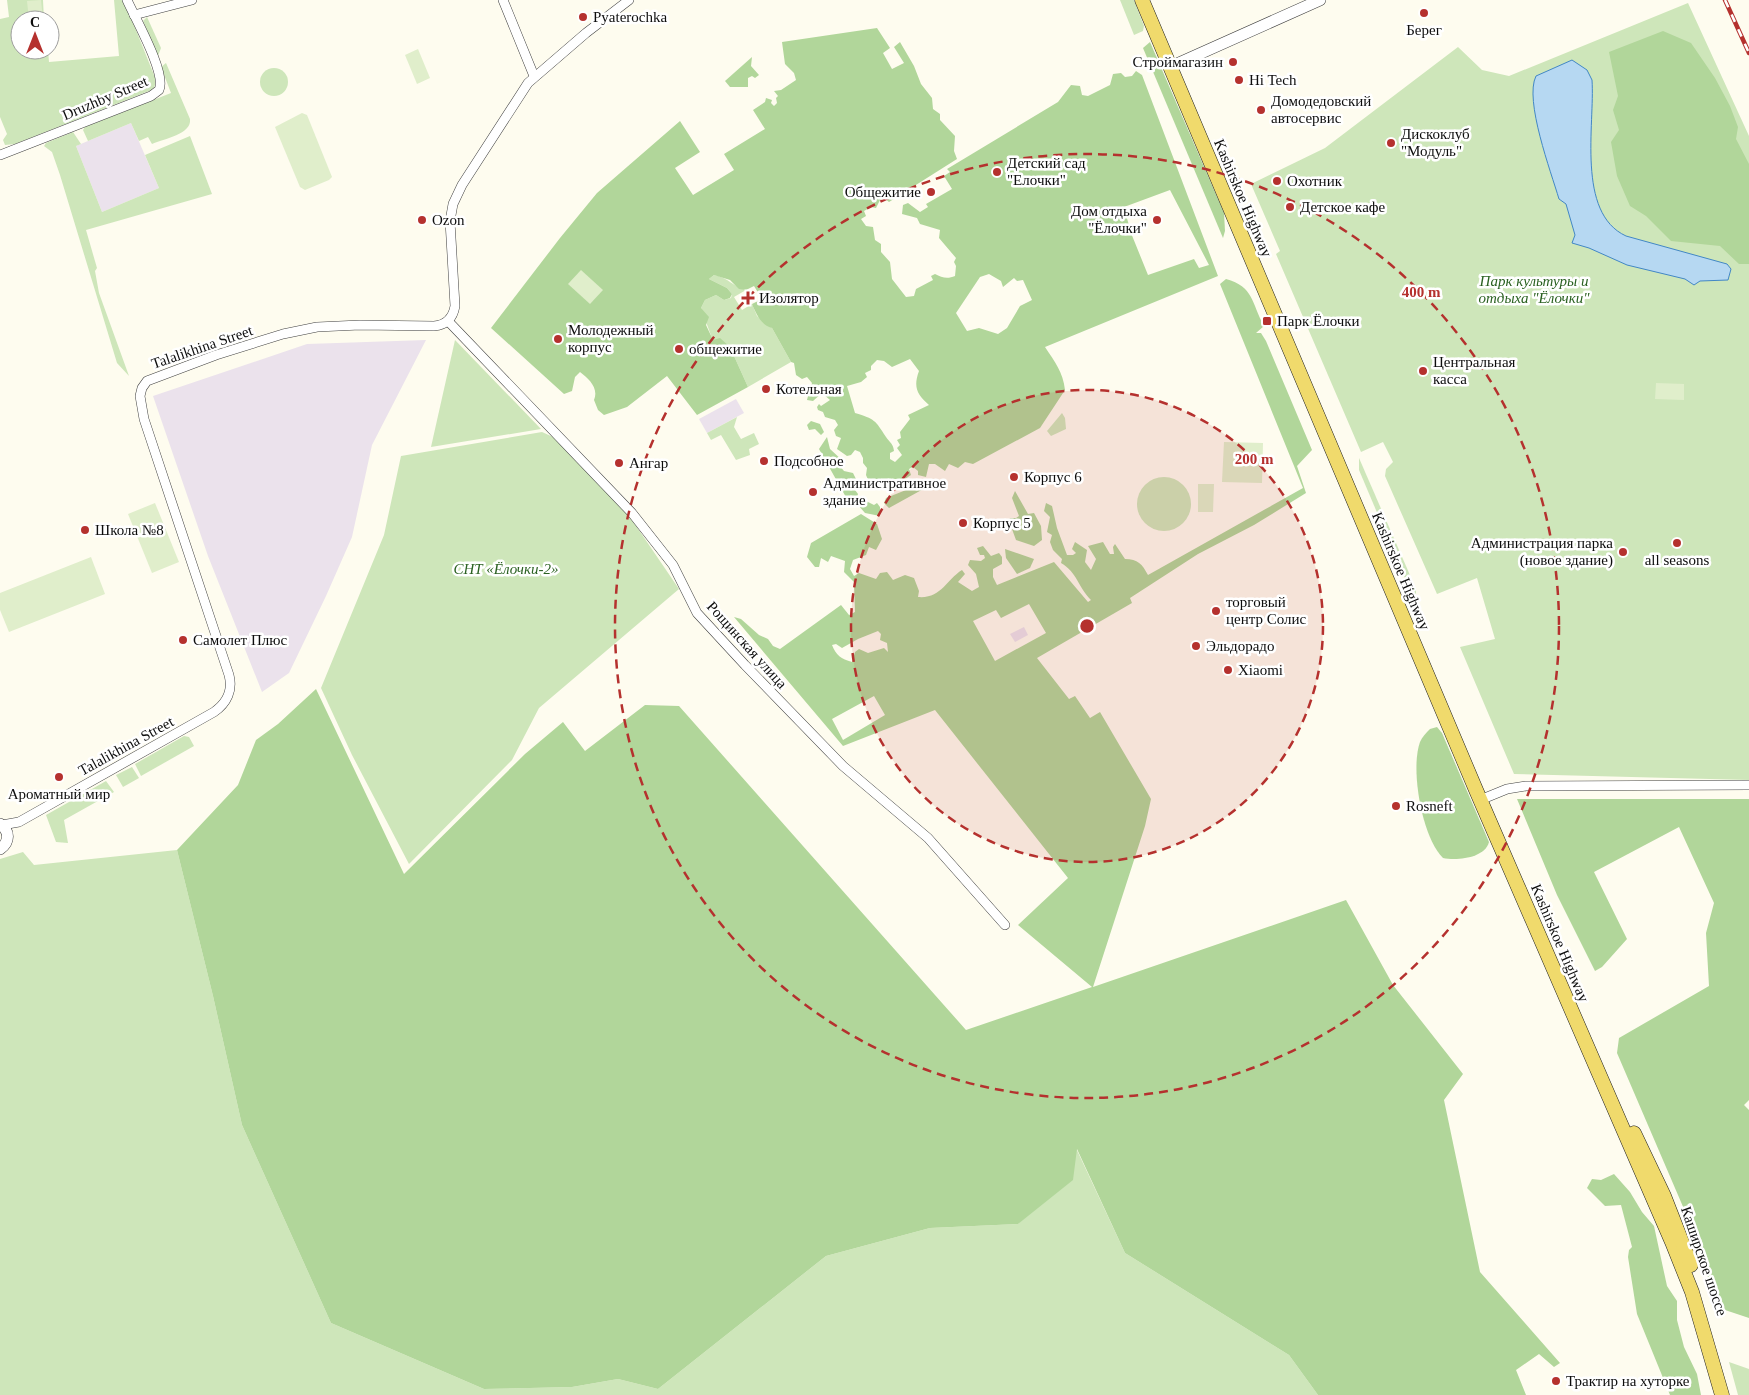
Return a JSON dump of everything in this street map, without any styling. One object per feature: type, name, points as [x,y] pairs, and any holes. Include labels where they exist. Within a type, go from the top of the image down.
[{"type":"main road","name":"Kashirskoe Highway","points":[[1142,0],[1174,66],[1484,798]]},
{"type":"main road","name":"Kashirskoe Highway","points":[[1152,0],[1174,66]]},
{"type":"main road","name":"Каширское шоссе","points":[[1484,798],[1692,1292],[1722,1395]]},
{"type":"main road","name":"Каширское шоссе","points":[[1484,798],[1664,1196],[1699,1290],[1729,1395]]},
{"type":"street","name":"Druzhby Street","points":[[0,155],[157,92],[161,86],[160,78],[128,0]]},
{"type":"street","points":[[134,15],[192,0]]},
{"type":"street","points":[[503,0],[534,76]]},
{"type":"street","points":[[448,321],[455,306],[450,231],[453,204],[468,175],[522,90],[534,76],[629,0]]},
{"type":"street","points":[[1174,66],[1320,0]]},
{"type":"street","name":"Talalikhina Street","points":[[18,822],[214,712],[223,704],[229,694],[229,674],[143,415],[140,396],[145,383],[152,378],[196,362],[300,330],[360,325],[438,326],[448,321]]},
{"type":"street","name":"Рощинская улица","points":[[448,321],[632,513],[673,565],[697,612],[745,665],[843,766],[928,838],[1005,925]]},
{"type":"street","points":[[1484,798],[1513,787],[1526,786],[1749,785]]},
{"type":"street","points":[[8,836],[1,824],[18,822]]},
{"type":"street","points":[[0,849],[5,845],[8,836],[18,822]]},
{"type":"shaded area","points":[[131,123],[159,188],[102,212],[76,146]]},
{"type":"shaded area","points":[[426,340],[372,445],[352,537],[326,596],[289,673],[262,692],[208,556],[153,396],[307,344]]},
{"type":"shaded area","name":"Котельная","points":[[736,399],[744,413],[707,433],[699,419]]},
{"type":"shaded area","points":[[1024,627],[1028,635],[1015,642],[1010,634]]},
{"type":"green space","points":[[7,0],[43,0],[44,10],[10,10],[10,60],[49,60],[49,62],[119,56],[114,0],[124,0],[156,80],[154,89],[15,144],[5,145],[3,140],[7,134],[0,117],[0,19],[9,17]]},
{"type":"green space","points":[[41,0],[42,10],[28,10],[27,1]]},
{"type":"green space","points":[[1120,0],[1134,0],[1144,26],[1143,31],[1134,35]]},
{"type":"green space","name":"Парк культуры и отдыха \"Ёлочки\"","points":[[1688,3],[1749,136],[1749,780],[1514,774],[1460,647],[1495,639],[1477,578],[1437,594],[1385,476],[1386,469],[1393,462],[1383,442],[1361,452],[1276,254],[1280,251],[1251,184],[1325,148],[1458,47],[1482,70],[1509,76]]},
{"type":"green space","points":[[147,17],[161,48],[158,56],[143,21]]},
{"type":"green space","points":[[877,28],[890,48],[883,53],[892,69],[904,63],[894,47],[900,42],[914,66],[921,84],[932,98],[933,109],[940,114],[940,120],[955,136],[954,151],[957,159],[889,202],[884,198],[880,200],[876,208],[871,207],[864,211],[866,216],[861,219],[866,226],[873,227],[875,240],[881,244],[881,252],[890,262],[892,279],[906,297],[914,296],[916,289],[933,280],[931,276],[935,274],[945,278],[955,276],[956,266],[954,262],[956,258],[939,238],[940,230],[920,224],[917,218],[902,214],[903,205],[908,203],[920,212],[928,207],[926,204],[952,189],[944,176],[950,172],[947,169],[1058,102],[1071,85],[1080,86],[1082,95],[1088,96],[1110,85],[1113,74],[1121,73],[1125,77],[1132,76],[1136,71],[1142,75],[1218,276],[1045,347],[1060,372],[1065,390],[1040,428],[973,464],[965,462],[958,468],[949,464],[945,471],[935,464],[929,464],[926,477],[918,475],[918,471],[913,467],[909,469],[911,475],[905,479],[894,479],[872,489],[866,475],[867,468],[863,463],[860,452],[855,450],[851,455],[847,456],[837,449],[841,438],[836,436],[834,430],[838,425],[835,420],[825,417],[823,412],[818,410],[819,404],[821,406],[830,400],[822,393],[813,401],[807,400],[808,396],[817,395],[811,387],[812,383],[807,377],[802,379],[796,375],[794,363],[791,362],[772,328],[765,325],[757,315],[752,304],[762,299],[754,286],[746,290],[739,289],[730,280],[714,275],[709,279],[727,288],[732,294],[730,298],[724,300],[716,295],[705,300],[701,308],[709,317],[706,325],[713,340],[720,338],[730,347],[748,387],[697,415],[667,376],[627,407],[604,415],[598,410],[594,400],[595,392],[592,384],[580,372],[575,377],[572,391],[564,394],[491,328],[597,193],[680,121],[700,152],[675,168],[693,195],[734,170],[724,154],[765,129],[753,110],[765,102],[766,98],[772,100],[771,103],[774,106],[777,103],[776,98],[778,96],[774,91],[781,90],[796,80],[794,73],[785,64],[782,42]],"holes":[[[1170,190],[1209,265],[1199,268],[1194,259],[1148,275],[1131,233],[1124,207]],[[989,274],[1001,281],[1003,287],[1014,278],[1017,281],[1023,280],[1032,300],[1020,306],[1007,328],[998,334],[979,328],[967,331],[956,313],[980,277]],[[910,359],[919,371],[916,382],[917,390],[929,405],[908,415],[910,419],[900,432],[901,438],[897,440],[900,445],[897,448],[902,455],[895,462],[890,459],[890,453],[894,451],[893,446],[877,424],[871,419],[855,413],[847,386],[861,382],[867,377],[865,373],[871,370],[871,366],[877,360],[884,361],[892,367]]]},
{"type":"green space","points":[[1663,31],[1691,43],[1715,78],[1730,106],[1738,127],[1736,139],[1749,164],[1749,264],[1739,264],[1720,246],[1671,241],[1646,216],[1630,206],[1617,176],[1611,142],[1619,130],[1613,110],[1618,96],[1609,52]]},
{"type":"green space","points":[[1150,42],[1224,213],[1225,231],[1223,238],[1143,48]]},
{"type":"green space","points":[[418,49],[430,78],[417,84],[405,55]]},
{"type":"green space","points":[[752,57],[751,66],[759,75],[755,78],[752,76],[748,78],[748,87],[730,87],[725,81]]},
{"type":"green space","points":[[166,63],[190,119],[187,129],[152,144],[148,137],[139,141],[131,123],[88,141],[83,130],[85,127],[171,93],[161,67]]},
{"type":"green space","points":[[274,68],[284,72],[288,82],[284,92],[274,96],[264,92],[260,82],[264,72]]},
{"type":"green space","points":[[302,113],[307,115],[332,177],[305,190],[300,187],[275,127]]},
{"type":"green space","points":[[73,132],[81,144],[76,146],[102,212],[159,188],[145,155],[190,136],[212,194],[86,230],[97,268],[95,271],[99,293],[129,376],[117,363],[60,175],[52,152],[44,146],[46,143]]},
{"type":"green space","points":[[581,270],[603,290],[590,304],[568,284]]},
{"type":"green space","points":[[714,275],[746,290],[734,297],[742,310],[752,304],[757,316],[772,328],[791,362],[748,387],[730,347],[713,341],[701,308],[705,300],[716,295],[724,300],[731,298],[732,294],[727,288],[709,279]]},
{"type":"green space","points":[[1226,279],[1242,286],[1251,296],[1264,326],[1256,333],[1261,333],[1266,341],[1312,450],[1297,466],[1306,493],[1254,525],[1198,554],[1130,598],[1132,603],[1037,658],[1069,699],[1075,696],[1090,718],[1100,712],[1151,799],[1145,826],[1093,987],[1346,900],[1393,985],[1463,1074],[1444,1100],[1480,1272],[1560,1363],[1554,1367],[1539,1354],[1516,1370],[1526,1395],[1318,1395],[1289,1355],[1125,1253],[1077,1149],[1073,1180],[1018,1224],[930,1228],[826,1256],[658,1389],[618,1379],[572,1387],[484,1389],[331,1323],[242,1125],[177,850],[238,785],[256,740],[278,724],[316,689],[404,874],[525,754],[563,722],[585,751],[645,705],[679,706],[966,1030],[1092,987],[1018,925],[1068,878],[935,710],[843,746],[734,617],[741,619],[759,635],[768,639],[773,646],[780,649],[841,605],[849,615],[855,612],[854,582],[844,572],[845,561],[831,556],[828,562],[821,558],[819,567],[815,567],[807,557],[811,543],[861,514],[877,524],[882,539],[876,550],[869,547],[866,555],[853,560],[850,569],[854,576],[859,573],[876,579],[880,573],[887,572],[893,580],[905,575],[914,578],[919,591],[918,597],[926,597],[938,592],[962,570],[965,574],[958,582],[972,591],[979,587],[976,574],[968,565],[970,560],[981,561],[985,558],[984,555],[980,555],[977,548],[983,546],[991,556],[999,553],[1002,557],[1002,564],[993,569],[993,577],[997,585],[1054,562],[1088,602],[1091,600],[1071,571],[1061,563],[1062,559],[1053,550],[1050,542],[1052,535],[1047,532],[1050,517],[1044,511],[1046,503],[1052,506],[1057,528],[1067,555],[1076,553],[1072,549],[1075,542],[1087,550],[1085,562],[1091,570],[1096,559],[1088,546],[1103,542],[1110,554],[1114,554],[1113,547],[1115,544],[1125,559],[1139,563],[1148,575],[1303,488],[1220,284]],"holes":[[[1029,604],[1046,633],[995,661],[973,621],[996,610],[1001,618]],[[878,631],[881,634],[880,640],[887,643],[888,652],[884,648],[868,653],[859,649],[855,652],[852,662],[839,656],[832,645],[836,644],[842,648]],[[874,696],[885,715],[843,740],[832,719]]]},
{"type":"green space","points":[[455,340],[541,429],[431,447]]},
{"type":"green space","points":[[1656,383],[1684,384],[1684,400],[1655,399]]},
{"type":"green space","points":[[1062,413],[1065,418],[1066,429],[1051,436],[1047,431]]},
{"type":"green space","points":[[737,417],[734,427],[741,439],[754,433],[759,444],[749,449],[750,455],[736,460],[721,435],[711,440],[707,433]]},
{"type":"green space","points":[[811,421],[820,424],[824,432],[821,435],[815,429],[809,430],[807,425]]},
{"type":"green space","name":"СНТ «Ёлочки-2»","points":[[542,432],[553,437],[630,517],[679,589],[539,708],[512,760],[409,864],[352,755],[321,688],[384,535],[401,456]]},
{"type":"green space","points":[[827,437],[830,449],[844,462],[839,465],[844,471],[853,473],[860,487],[855,490],[858,494],[856,500],[847,499],[819,449]]},
{"type":"green space","points":[[1224,442],[1263,443],[1262,483],[1222,482]]},
{"type":"green space","points":[[1359,458],[1416,589],[1416,595],[1409,588],[1359,470]]},
{"type":"green space","points":[[1164,477],[1174,479],[1183,485],[1189,494],[1191,504],[1189,514],[1183,523],[1174,529],[1164,531],[1154,529],[1145,523],[1139,514],[1137,504],[1139,494],[1145,485],[1154,479]]},
{"type":"green space","points":[[917,480],[924,483],[927,487],[889,508],[884,503],[886,498],[906,490]]},
{"type":"green space","points":[[1198,484],[1214,484],[1213,512],[1198,512]]},
{"type":"green space","points":[[1015,491],[1028,514],[1034,513],[1041,526],[1042,540],[1034,546],[1016,540],[1009,521],[1010,518],[1019,516],[1012,498]]},
{"type":"green space","points":[[866,501],[874,505],[877,503],[880,507],[880,516],[865,513],[858,505],[861,506]]},
{"type":"green space","points":[[155,503],[179,562],[152,573],[128,514]]},
{"type":"green space","points":[[1005,549],[1034,559],[1030,568],[1017,574],[1006,558]]},
{"type":"green space","points":[[91,557],[105,594],[9,632],[0,610],[0,593]]},
{"type":"green space","points":[[1437,727],[1442,733],[1489,842],[1482,852],[1470,857],[1443,858],[1429,835],[1424,820],[1417,785],[1417,754],[1423,737],[1430,729]]},
{"type":"green space","points":[[184,736],[189,737],[194,746],[141,776],[135,764]]},
{"type":"green space","points":[[132,767],[139,778],[123,787],[116,775]]},
{"type":"green space","points":[[106,781],[114,792],[64,820],[68,843],[56,842],[46,815]]},
{"type":"green space","points":[[1517,799],[1749,799],[1749,1100],[1744,1105],[1749,1110],[1749,1318],[1725,1310],[1702,1266],[1687,1216],[1617,1053],[1619,1038],[1709,986],[1706,933],[1714,903],[1679,827],[1594,872],[1627,939],[1602,967],[1595,971],[1557,895]]},
{"type":"green space","points":[[177,850],[242,1125],[331,1323],[484,1389],[572,1387],[618,1379],[658,1389],[826,1256],[930,1228],[1018,1224],[1076,1148],[1125,1253],[1289,1355],[1318,1395],[0,1395],[0,859],[23,852],[34,865]]},
{"type":"green space","points":[[1614,1174],[1630,1192],[1642,1212],[1654,1226],[1667,1286],[1677,1301],[1677,1320],[1684,1347],[1697,1374],[1701,1395],[1670,1395],[1637,1314],[1628,1257],[1629,1250],[1632,1247],[1621,1205],[1605,1206],[1587,1188],[1592,1179],[1601,1180]]},
{"type":"green space","points":[[1729,1362],[1749,1369],[1749,1395],[1738,1395]]},
{"type":"water","points":[[1572,60],[1587,70],[1592,80],[1591,166],[1594,188],[1600,208],[1610,224],[1626,236],[1727,264],[1731,269],[1728,280],[1700,281],[1694,285],[1685,279],[1627,265],[1589,248],[1572,243],[1575,235],[1566,204],[1559,199],[1540,136],[1533,102],[1533,87],[1536,76]]},
{"type":"railway","points":[[1725,0],[1749,53]]},
{"type":"place","name":"Берег","points":[[1424,13]]},
{"type":"place","name":"Pyaterochka","points":[[583,17]]},
{"type":"place","name":"Строймагазин","points":[[1233,62]]},
{"type":"place","name":"Hi Tech","points":[[1239,80]]},
{"type":"place","name":"Домодедовский автосервис","points":[[1261,110]]},
{"type":"place","name":"Дискоклуб \"Модуль\"","points":[[1391,143]]},
{"type":"place","name":"Детский сад \"Елочки\"","points":[[997,172]]},
{"type":"place","name":"Охотник","points":[[1277,181]]},
{"type":"place","name":"Общежитие","points":[[931,192]]},
{"type":"place","name":"Детское кафе","points":[[1290,207]]},
{"type":"place","name":"Ozon","points":[[422,220]]},
{"type":"place","name":"Дом отдыха \"Ёлочки\"","points":[[1157,220]]},
{"type":"place","name":"Изолятор","points":[[748,298]]},
{"type":"place","name":"Парк Ёлочки","points":[[1267,321]]},
{"type":"place","name":"Молодежный корпус","points":[[558,339]]},
{"type":"place","name":"общежитие","points":[[679,349]]},
{"type":"place","name":"Центральная касса","points":[[1423,371]]},
{"type":"place","name":"Котельная","points":[[766,389]]},
{"type":"place","name":"Подсобное","points":[[764,461]]},
{"type":"place","name":"Ангар","points":[[619,463]]},
{"type":"place","name":"Корпус 6","points":[[1014,477]]},
{"type":"place","name":"Административное здание","points":[[813,492]]},
{"type":"place","name":"Корпус 5","points":[[963,523]]},
{"type":"place","name":"Школа №8","points":[[85,530]]},
{"type":"place","name":"all seasons","points":[[1677,543]]},
{"type":"place","name":"Администрация парка (новое здание)","points":[[1623,552]]},
{"type":"place","name":"торговый центр Солис","points":[[1216,611]]},
{"type":"place","name":"Самолет Плюс","points":[[183,640]]},
{"type":"place","name":"Эльдорадо","points":[[1196,646]]},
{"type":"place","name":"Xiaomi","points":[[1228,670]]},
{"type":"place","name":"Ароматный мир","points":[[59,777]]},
{"type":"place","name":"Rosneft","points":[[1396,806]]},
{"type":"place","name":"Трактир на хуторке","points":[[1556,1381]]}]
